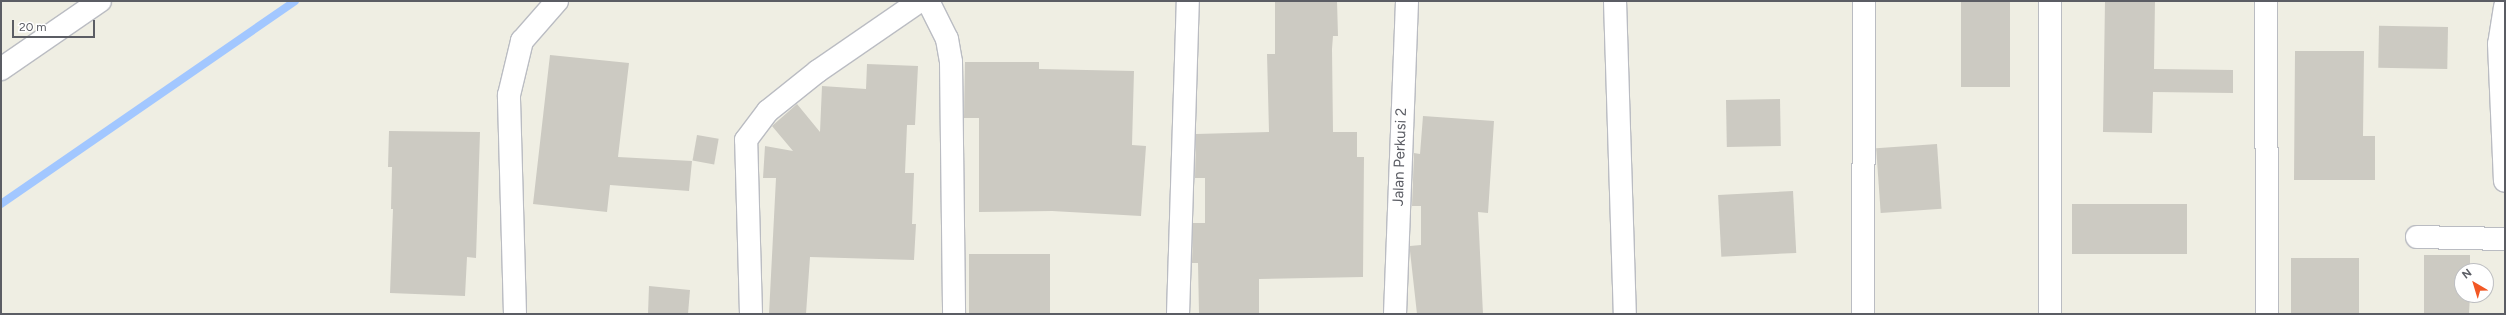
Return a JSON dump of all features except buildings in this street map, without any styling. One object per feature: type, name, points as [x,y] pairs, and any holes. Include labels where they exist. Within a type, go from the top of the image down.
[{"type":"street","points":[[1,69],[100,1]]},
{"type":"street","points":[[515,314],[509,95],[522,41],[557,1]]},
{"type":"street","points":[[751,314],[746,140],[768,111],[818,71],[920,1]]},
{"type":"street","points":[[928,1],[947,38],[951,62],[954,314]]},
{"type":"street","points":[[1178,314],[1188,1]]},
{"type":"street","name":"Jalan Perkusi 2","points":[[1395,314],[1407,1]]},
{"type":"street","points":[[1615,1],[1625,314]]},
{"type":"street","points":[[1863,314],[1864,1]]},
{"type":"street","points":[[2050,1],[2050,314]]},
{"type":"street","points":[[2266,1],[2267,314]]},
{"type":"street","points":[[2505,7],[2499,44],[2505,181]]},
{"type":"street","points":[[2417,237],[2505,239]]},
{"type":"waterway","points":[[1,204],[295,1]]}]
